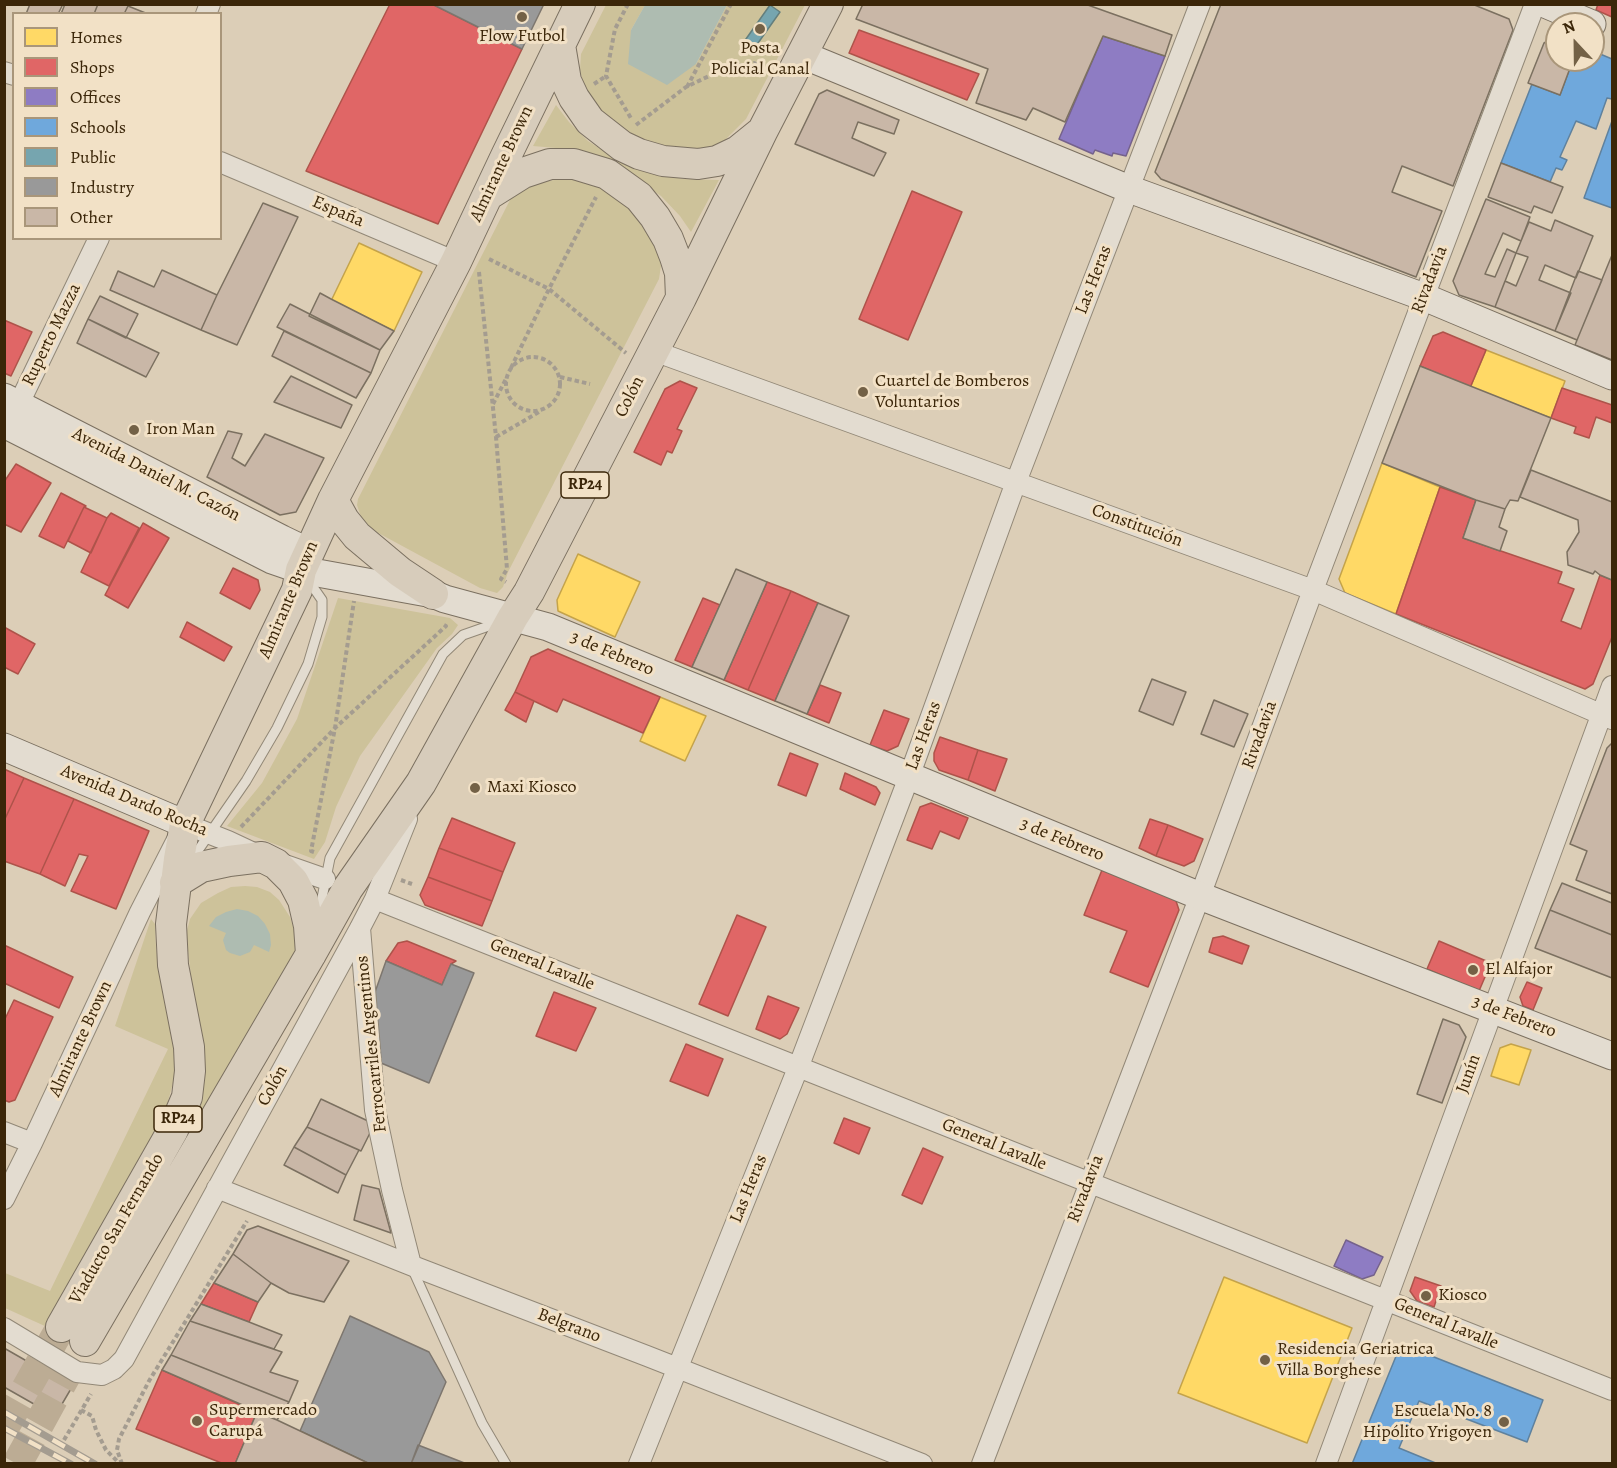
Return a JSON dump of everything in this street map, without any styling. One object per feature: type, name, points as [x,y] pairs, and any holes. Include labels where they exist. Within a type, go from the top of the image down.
[{"type":"main road","name":"Almirante Brown","points":[[197,829],[297,590],[305,561],[333,500],[468,267],[488,195],[580,4]]},
{"type":"main road","name":"Colón","points":[[311,954],[349,889],[421,783],[529,592],[681,298],[828,4]]},
{"type":"main road","points":[[1545,4],[1564,12]]},
{"type":"main road","name":"RP24","points":[[560,45],[566,81],[574,98],[590,121],[628,136],[639,154],[663,161],[698,164],[717,161],[738,151],[762,132]]},
{"type":"main road","points":[[796,67],[1424,297],[1612,376]]},
{"type":"main road","points":[[488,195],[523,173],[550,164],[574,164],[607,174],[639,197],[655,217],[675,257],[680,273],[681,298]]},
{"type":"main road","name":"Avenida Daniel M. Cazón","points":[[8,417],[272,534],[305,561],[357,580],[439,596]]},
{"type":"main road","points":[[333,500],[344,520],[357,536],[400,572],[439,596]]},
{"type":"main road","name":"3 de Febrero","points":[[439,596],[548,627],[1200,896],[1612,1056]]},
{"type":"main road","name":"Avenida Dardo Rocha","points":[[4,747],[197,829]]},
{"type":"main road","name":"RP24","points":[[175,883],[197,829]]},
{"type":"main road","points":[[175,883],[201,867],[229,861],[262,858],[276,864],[293,881],[303,900],[309,926],[311,954]]},
{"type":"main road","name":"Viaducto San Fernando","points":[[175,883],[171,924],[173,965],[189,1047],[190,1071],[187,1097],[73,1334],[311,954]]},
{"type":"street","name":"Las Heras","points":[[639,1464],[798,1068],[909,777],[1016,482],[1200,4]]},
{"type":"street","name":"Rivadavia","points":[[982,1464],[1200,896],[1535,4]]},
{"type":"street","name":"España","points":[[222,163],[468,267]]},
{"type":"street","name":"Ruperto Mazza","points":[[8,417],[98,240]]},
{"type":"street","name":"Constitución","points":[[649,360],[1016,482],[1313,590],[1607,717]]},
{"type":"street","name":"Junín","points":[[1326,1464],[1493,1009],[1607,717],[1612,686]]},
{"type":"street","name":"Colón","points":[[102,1375],[114,1369],[123,1359],[360,928],[349,889],[384,875],[421,783]]},
{"type":"street","name":"Avenida Dardo Rocha","points":[[197,829],[262,858],[349,889]]},
{"type":"street","name":"Almirante Brown","points":[[4,1199],[140,912],[197,829]]},
{"type":"street","points":[[140,912],[175,883]]},
{"type":"street","name":"General Lavalle","points":[[349,889],[1612,1390]]},
{"type":"street","name":"Ferrocarriles Argentinos","points":[[360,928],[375,1110],[411,1265]]},
{"type":"street","points":[[4,1132],[32,1143]]},
{"type":"street","name":"Belgrano","points":[[217,1188],[922,1464]]},
{"type":"street","points":[[4,1328],[77,1372],[102,1375]]},
{"type":"lane","points":[[197,829],[246,781],[277,728],[308,664],[322,617],[322,600],[305,561]]},
{"type":"lane","points":[[349,889],[330,858],[442,654],[463,635],[513,617]]},
{"type":"lane","points":[[411,1265],[482,1423],[506,1464]]},
{"type":"path","points":[[628,4],[615,29],[606,76],[628,136],[686,87],[726,68],[754,63],[796,67]]},
{"type":"path","points":[[686,87],[731,4]]},
{"type":"path","points":[[492,406],[607,174]]},
{"type":"path","points":[[489,259],[549,289],[649,360]]},
{"type":"path","points":[[468,267],[496,437],[507,569],[501,579],[529,592]]},
{"type":"path","points":[[496,437],[554,402],[561,386],[556,369],[543,359],[525,358],[511,368]]},
{"type":"path","points":[[507,375],[508,394],[520,408],[529,411],[546,408]]},
{"type":"path","points":[[560,377],[590,384]]},
{"type":"path","points":[[330,858],[311,850],[335,728],[357,580]]},
{"type":"path","points":[[228,841],[335,728],[446,626],[432,618],[439,596]]},
{"type":"path","points":[[384,875],[412,884]]},
{"type":"path","points":[[121,1464],[117,1450],[119,1439],[149,1381],[257,1204]]},
{"type":"path","points":[[64,1440],[102,1375]]},
{"type":"path","points":[[81,1410],[92,1416],[106,1450],[121,1464]]},
{"type":"shaded area","points":[[606,5],[645,5],[631,30],[696,64],[727,5],[805,5],[746,119],[721,144],[696,150],[679,150],[644,142],[612,125],[589,98],[580,70],[581,54]]},
{"type":"shaded area","points":[[645,5],[727,5],[696,64],[667,85],[628,64],[631,30]]},
{"type":"shaded area","points":[[556,105],[588,141],[613,157],[650,172],[683,179],[719,180],[691,232],[661,196],[643,184],[579,154],[556,148],[533,146]]},
{"type":"shaded area","points":[[559,179],[591,183],[608,190],[632,207],[658,250],[661,266],[659,279],[508,572],[503,587],[497,593],[480,588],[369,528],[362,520],[357,505],[511,198],[521,189]]},
{"type":"shaded area","points":[[338,598],[450,618],[458,625],[437,648],[360,756],[336,807],[325,842],[314,859],[227,826],[262,783],[297,719]]},
{"type":"shaded area","points":[[231,887],[257,887],[270,892],[279,900],[290,917],[296,936],[296,955],[180,1148],[194,1001],[186,934],[190,919],[201,903]]},
{"type":"shaded area","points":[[237,909],[258,916],[265,924],[270,934],[269,952],[254,945],[250,952],[240,956],[226,950],[223,940],[226,933],[209,926],[216,917]]},
{"type":"shaded area","points":[[151,919],[155,924],[161,980],[175,1046],[174,1079],[166,1109],[156,1133],[47,1327],[5,1308],[5,1273],[50,1291],[168,1049],[115,1026]]},
{"type":"building: Homes","points":[[1214,102],[1241,113],[1233,132],[1206,120]]},
{"type":"building: Homes","points":[[359,243],[422,272],[394,331],[331,301]]},
{"type":"building: Homes","points":[[1486,350],[1565,381],[1551,418],[1470,388]]},
{"type":"building: Homes","points":[[1382,463],[1440,487],[1396,614],[1345,593],[1339,579]]},
{"type":"building: Homes","points":[[578,554],[640,582],[615,637],[558,611],[557,600]]},
{"type":"building: Homes","points":[[660,697],[706,716],[685,761],[640,741]]},
{"type":"building: Homes","points":[[1511,1044],[1531,1050],[1519,1085],[1491,1076],[1500,1048]]},
{"type":"building: Homes","name":"Residencia Geriatrica Villa Borghese","points":[[1224,1277],[1352,1328],[1307,1443],[1178,1393]]},
{"type":"building: Shops","points":[[390,4],[432,4],[522,49],[438,224],[306,171]]},
{"type":"building: Shops","points":[[1598,4],[1612,4],[1612,17],[1605,12],[1596,10]]},
{"type":"building: Shops","points":[[859,30],[979,74],[967,100],[849,53]]},
{"type":"building: Shops","points":[[912,191],[962,212],[908,340],[859,319]]},
{"type":"building: Shops","points":[[4,320],[32,332],[11,376],[4,373]]},
{"type":"building: Shops","points":[[1443,332],[1486,350],[1470,388],[1420,366],[1433,336]]},
{"type":"building: Shops","points":[[680,381],[697,388],[677,429],[682,431],[672,453],[667,451],[661,465],[634,452],[665,389]]},
{"type":"building: Shops","points":[[1562,388],[1612,405],[1612,423],[1596,417],[1589,438],[1574,433],[1576,427],[1551,418]]},
{"type":"building: Shops","points":[[16,464],[51,483],[21,532],[4,524],[4,482]]},
{"type":"building: Shops","points":[[1440,487],[1476,500],[1463,538],[1562,572],[1558,583],[1574,589],[1561,621],[1581,629],[1600,575],[1612,580],[1612,637],[1593,684],[1585,689],[1396,614]]},
{"type":"building: Shops","points":[[61,493],[86,506],[64,548],[39,536]]},
{"type":"building: Shops","points":[[84,507],[107,518],[91,553],[68,541]]},
{"type":"building: Shops","points":[[111,513],[139,528],[109,586],[81,572]]},
{"type":"building: Shops","points":[[143,523],[169,538],[128,608],[105,595]]},
{"type":"building: Shops","points":[[233,568],[258,580],[260,590],[250,609],[220,593]]},
{"type":"building: Shops","points":[[767,582],[791,591],[748,690],[724,680]]},
{"type":"building: Shops","points":[[791,591],[818,603],[775,701],[748,690]]},
{"type":"building: Shops","points":[[703,598],[720,605],[692,667],[675,660]]},
{"type":"building: Shops","points":[[187,622],[232,647],[224,661],[180,637]]},
{"type":"building: Shops","points":[[4,627],[35,644],[18,674],[4,667]]},
{"type":"building: Shops","points":[[548,649],[660,697],[643,733],[563,699],[557,712],[515,692],[531,657]]},
{"type":"building: Shops","points":[[820,685],[841,693],[829,723],[807,714]]},
{"type":"building: Shops","points":[[515,692],[534,701],[526,722],[505,710]]},
{"type":"building: Shops","points":[[884,710],[909,719],[898,746],[887,751],[870,745]]},
{"type":"building: Shops","points":[[940,737],[978,750],[968,780],[939,770],[934,761],[934,753]]},
{"type":"building: Shops","points":[[978,750],[1007,759],[995,791],[968,780]]},
{"type":"building: Shops","points":[[790,753],[818,764],[806,796],[778,785]]},
{"type":"building: Shops","points":[[4,769],[24,778],[4,821]]},
{"type":"building: Shops","points":[[845,773],[876,787],[880,793],[875,805],[840,789]]},
{"type":"building: Shops","points":[[24,778],[74,799],[40,874],[4,861],[4,821]]},
{"type":"building: Shops","points":[[74,799],[149,831],[116,909],[71,891],[88,856],[79,854],[65,886],[40,874]]},
{"type":"building: Shops","points":[[931,803],[968,818],[959,839],[940,831],[932,849],[907,840],[920,807]]},
{"type":"building: Shops","points":[[452,818],[515,843],[503,872],[439,848]]},
{"type":"building: Shops","points":[[1150,819],[1168,825],[1156,856],[1139,848]]},
{"type":"building: Shops","points":[[1168,825],[1203,839],[1194,861],[1184,866],[1156,856]]},
{"type":"building: Shops","points":[[439,848],[503,872],[492,901],[428,877]]},
{"type":"building: Shops","points":[[1102,870],[1175,898],[1179,910],[1148,987],[1110,972],[1127,931],[1084,915]]},
{"type":"building: Shops","points":[[428,877],[492,901],[482,926],[425,905],[420,895]]},
{"type":"building: Shops","points":[[737,915],[766,927],[728,1016],[699,1004]]},
{"type":"building: Shops","points":[[1223,936],[1249,946],[1242,964],[1209,952],[1213,938]]},
{"type":"building: Shops","points":[[407,941],[456,961],[451,964],[442,985],[386,961],[398,943]]},
{"type":"building: Shops","points":[[1439,941],[1491,963],[1479,991],[1427,969]]},
{"type":"building: Shops","points":[[4,945],[73,977],[59,1008],[4,983]]},
{"type":"building: Shops","points":[[1527,982],[1542,988],[1533,1010],[1523,1006],[1520,997]]},
{"type":"building: Shops","points":[[554,992],[596,1008],[576,1051],[536,1036]]},
{"type":"building: Shops","points":[[768,996],[799,1008],[787,1034],[780,1039],[756,1029]]},
{"type":"building: Shops","points":[[14,1000],[53,1017],[15,1100],[9,1102],[4,1100],[4,1021]]},
{"type":"building: Shops","points":[[686,1044],[723,1059],[708,1096],[670,1081]]},
{"type":"building: Shops","points":[[844,1118],[870,1128],[859,1154],[834,1143]]},
{"type":"building: Shops","points":[[923,1148],[943,1157],[922,1204],[902,1195]]},
{"type":"building: Shops","name":"Kiosco","points":[[1415,1277],[1441,1286],[1434,1307],[1417,1301],[1410,1291]]},
{"type":"building: Shops","points":[[214,1283],[258,1302],[249,1322],[201,1304]]},
{"type":"building: Shops","name":"Supermercado Carupá","points":[[162,1370],[257,1412],[235,1464],[224,1464],[136,1429]]},
{"type":"building: Offices","points":[[1103,36],[1165,56],[1126,156],[1113,153],[1112,156],[1095,150],[1093,154],[1059,139]]},
{"type":"building: Offices","points":[[1346,1240],[1383,1257],[1374,1275],[1362,1279],[1334,1266]]},
{"type":"building: Schools","points":[[1605,56],[1612,59],[1612,99],[1607,98],[1596,129],[1576,121],[1560,157],[1567,160],[1562,170],[1556,168],[1550,182],[1501,163],[1532,84],[1560,95],[1569,72],[1605,72]]},
{"type":"building: Schools","points":[[1612,121],[1612,208],[1584,198]]},
{"type":"building: Schools","name":"Escuela No. 8 Hipólito Yrigoyen","points":[[1401,1344],[1543,1400],[1527,1442],[1419,1401],[1399,1448],[1438,1464],[1352,1464]]},
{"type":"building: Public","name":"Posta Policial Canal","points":[[770,5],[780,12],[751,53],[741,46]]},
{"type":"building: Industry","points":[[432,4],[544,4],[522,49]]},
{"type":"building: Industry","points":[[386,961],[442,985],[451,964],[474,973],[429,1083],[381,1063],[374,995]]},
{"type":"building: Industry","points":[[350,1316],[429,1352],[446,1382],[411,1464],[370,1464],[300,1431]]},
{"type":"building: Industry","points":[[418,1445],[467,1464],[411,1464]]},
{"type":"building: Other","points":[[30,4],[63,4],[59,12],[27,12]]},
{"type":"building: Other","points":[[65,4],[98,4],[95,12],[62,12]]},
{"type":"building: Other","points":[[98,4],[128,6],[125,12],[95,12]]},
{"type":"building: Other","points":[[863,4],[1085,4],[1172,35],[1165,56],[1103,36],[1065,122],[1033,108],[1026,120],[976,103],[988,69],[856,19]]},
{"type":"building: Other","points":[[1221,4],[1472,4],[1509,19],[1513,30],[1453,186],[1402,166],[1392,192],[1442,211],[1416,277],[1161,179],[1155,172]]},
{"type":"building: Other","points":[[128,6],[143,12],[125,12]]},
{"type":"building: Other","points":[[1544,43],[1545,72],[1569,72],[1560,95],[1528,83]]},
{"type":"building: Other","points":[[827,90],[899,120],[894,134],[858,122],[852,138],[886,153],[874,176],[795,144],[819,94]]},
{"type":"building: Other","points":[[1501,163],[1563,187],[1552,213],[1534,206],[1531,213],[1488,197]]},
{"type":"building: Other","points":[[1486,199],[1530,217],[1521,241],[1503,233],[1485,274],[1495,277],[1507,249],[1516,253],[1495,307],[1459,295],[1453,281]]},
{"type":"building: Other","points":[[263,203],[298,217],[237,345],[201,330]]},
{"type":"building: Other","points":[[1555,220],[1593,236],[1576,278],[1545,265],[1539,280],[1571,293],[1555,331],[1495,307],[1505,281],[1516,286],[1528,257],[1516,253],[1529,222],[1551,231]]},
{"type":"building: Other","points":[[1612,255],[1612,360],[1575,345]]},
{"type":"building: Other","points":[[162,270],[217,295],[201,330],[110,290],[118,271],[154,287]]},
{"type":"building: Other","points":[[1578,271],[1602,280],[1577,340],[1555,331]]},
{"type":"building: Other","points":[[320,293],[394,331],[380,350],[309,316]]},
{"type":"building: Other","points":[[100,296],[138,314],[126,338],[88,319]]},
{"type":"building: Other","points":[[290,304],[380,350],[371,373],[277,327]]},
{"type":"building: Other","points":[[88,319],[159,353],[146,377],[77,343]]},
{"type":"building: Other","points":[[284,331],[371,373],[356,398],[272,356]]},
{"type":"building: Other","points":[[1420,366],[1551,418],[1518,501],[1510,500],[1505,509],[1382,463]]},
{"type":"building: Other","points":[[291,376],[352,405],[341,428],[274,402]]},
{"type":"building: Other","points":[[228,431],[242,434],[232,458],[245,466],[265,434],[324,458],[296,512],[280,515],[207,477]]},
{"type":"building: Other","points":[[1531,470],[1612,502],[1612,580],[1595,571],[1593,574],[1568,565],[1567,552],[1579,532],[1578,520],[1520,497]]},
{"type":"building: Other","points":[[1476,500],[1505,509],[1499,527],[1507,531],[1500,551],[1463,538]]},
{"type":"building: Other","points":[[736,569],[767,582],[724,680],[692,667]]},
{"type":"building: Other","points":[[818,603],[849,616],[807,714],[775,701]]},
{"type":"building: Other","points":[[1152,679],[1186,692],[1173,725],[1139,711]]},
{"type":"building: Other","points":[[1214,700],[1248,714],[1234,747],[1201,734]]},
{"type":"building: Other","points":[[1612,743],[1612,894],[1576,880],[1587,851],[1570,844],[1607,748]]},
{"type":"building: Other","points":[[1562,883],[1612,903],[1612,935],[1550,910]]},
{"type":"building: Other","points":[[1550,910],[1612,935],[1612,978],[1535,948]]},
{"type":"building: Other","points":[[1443,1019],[1459,1025],[1466,1037],[1442,1103],[1417,1094]]},
{"type":"building: Other","points":[[321,1099],[368,1121],[370,1133],[361,1151],[307,1127]]},
{"type":"building: Other","points":[[307,1127],[359,1150],[346,1175],[294,1147]]},
{"type":"building: Other","points":[[294,1147],[346,1175],[338,1193],[284,1165]]},
{"type":"building: Other","points":[[362,1185],[379,1189],[391,1233],[354,1220]]},
{"type":"building: Other","points":[[258,1226],[349,1261],[324,1302],[289,1293],[271,1283],[233,1254],[247,1230]]},
{"type":"building: Other","points":[[233,1254],[271,1283],[258,1302],[214,1283]]},
{"type":"building: Other","points":[[201,1304],[282,1335],[274,1349],[190,1321]]},
{"type":"building: Other","points":[[190,1321],[282,1352],[270,1372],[298,1381],[289,1402],[171,1355]]},
{"type":"building: Other","points":[[4,1348],[72,1387],[55,1416],[4,1387]]},
{"type":"building: Other","points":[[171,1355],[289,1402],[277,1420],[162,1370]]},
{"type":"building: Other","points":[[257,1412],[277,1420],[370,1464],[235,1464]]},
{"type":"tunnel","points":[[4,1428],[61,1327]]},
{"type":"tunnel","points":[[17,1464],[85,1341]]},
{"type":"railway","points":[[4,1412],[95,1464]]},
{"type":"railway","points":[[4,1428],[71,1464]]},
{"type":"place","name":"Flow Futbol","points":[[522,17]]},
{"type":"place","name":"Posta Policial Canal","points":[[760,29]]},
{"type":"place","name":"Cuartel de Bomberos Voluntarios","points":[[863,392]]},
{"type":"place","name":"Iron Man","points":[[134,430]]},
{"type":"place","name":"Maxi Kiosco","points":[[475,788]]},
{"type":"place","name":"El Alfajor","points":[[1473,970]]},
{"type":"place","name":"Kiosco","points":[[1426,1296]]},
{"type":"place","name":"Residencia Geriatrica Villa Borghese","points":[[1265,1360]]},
{"type":"place","name":"Supermercado Carupá","points":[[197,1421]]},
{"type":"place","name":"Escuela No. 8 Hipólito Yrigoyen","points":[[1504,1422]]}]
